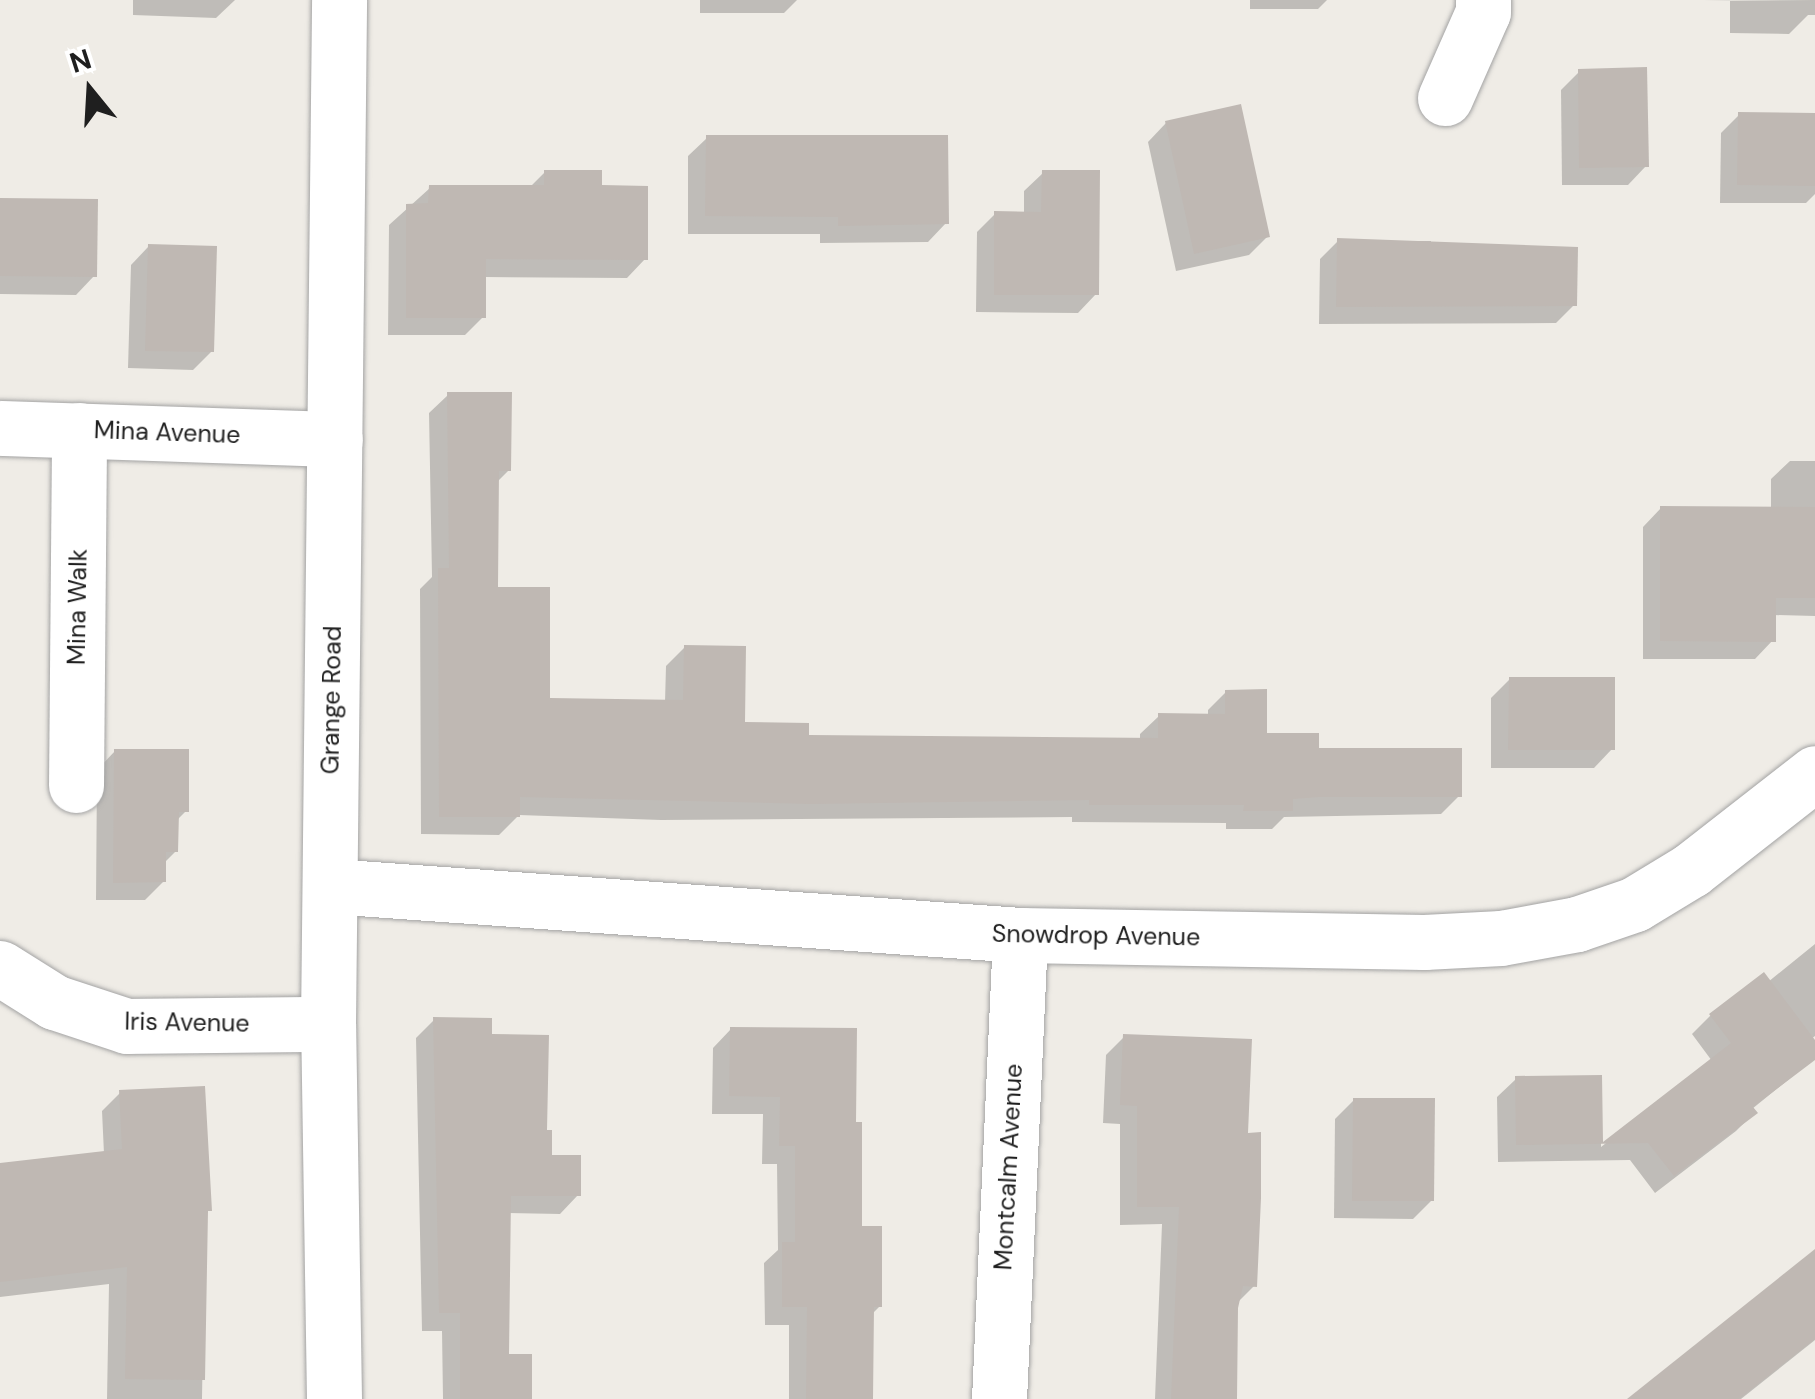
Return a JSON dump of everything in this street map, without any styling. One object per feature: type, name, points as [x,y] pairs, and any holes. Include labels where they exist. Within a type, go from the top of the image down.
[{"type":"street","name":"Grange Road","points":[[334,1399],[328,1024],[339,0]]},
{"type":"street","points":[[1445,98],[1483,12],[1483,0]]},
{"type":"street","name":"Mina Avenue","points":[[0,428],[335,439]]},
{"type":"street","name":"Mina Walk","points":[[76,785],[80,430]]},
{"type":"street","name":"Snowdrop Avenue","points":[[330,886],[1020,936],[1424,942],[1501,938],[1577,924],[1636,904],[1691,870],[1815,773]]},
{"type":"street","name":"Montcalm Avenue","points":[[999,1399],[1020,936]]},
{"type":"street","name":"Iris Avenue","points":[[0,968],[54,1002],[126,1026],[328,1024]]},
{"type":"building","points":[[1647,67],[1649,167],[1579,168],[1578,69]]},
{"type":"building","points":[[1241,104],[1270,237],[1194,254],[1165,121]]},
{"type":"building","points":[[1738,112],[1815,113],[1815,186],[1737,185]]},
{"type":"building","points":[[706,135],[948,135],[949,224],[838,226],[838,217],[705,216]]},
{"type":"building","points":[[544,170],[602,170],[602,185],[648,186],[648,260],[486,259],[486,318],[406,318],[406,204],[428,203],[429,185],[544,185]]},
{"type":"building","points":[[1042,170],[1100,170],[1099,295],[994,295],[994,211],[1041,212]]},
{"type":"building","points":[[0,198],[98,199],[97,277],[0,276]]},
{"type":"building","points":[[1337,238],[1578,247],[1577,306],[1336,307]]},
{"type":"building","points":[[148,244],[217,246],[214,352],[145,351]]},
{"type":"building","points":[[447,392],[512,392],[511,471],[499,471],[498,587],[550,587],[550,698],[683,700],[684,645],[746,646],[745,722],[809,723],[809,735],[1158,738],[1158,713],[1225,714],[1225,690],[1267,689],[1267,733],[1319,733],[1319,748],[1462,748],[1462,797],[1319,797],[1293,799],[1293,811],[1243,811],[1244,805],[1089,805],[1089,800],[811,804],[520,797],[520,817],[439,817],[438,568],[449,568]]},
{"type":"building","points":[[1660,506],[1815,507],[1815,598],[1776,598],[1776,642],[1660,641]]},
{"type":"building","points":[[1509,677],[1615,677],[1615,750],[1508,750]]},
{"type":"building","points":[[114,749],[189,749],[189,812],[179,812],[178,852],[166,852],[166,882],[113,883]]},
{"type":"building","points":[[1764,972],[1815,1040],[1815,1060],[1753,1107],[1758,1113],[1674,1176],[1648,1143],[1516,1145],[1515,1076],[1602,1075],[1603,1142],[1731,1043],[1709,1014]]},
{"type":"building","points":[[433,1017],[492,1018],[492,1034],[549,1035],[547,1130],[552,1130],[552,1155],[581,1155],[581,1196],[511,1196],[509,1354],[532,1354],[532,1399],[460,1399],[460,1313],[439,1313]]},
{"type":"building","points":[[730,1027],[857,1028],[856,1122],[862,1122],[862,1226],[882,1226],[882,1307],[874,1307],[873,1399],[806,1399],[807,1307],[782,1307],[782,1242],[795,1242],[795,1146],[779,1146],[780,1097],[729,1096]]},
{"type":"building","points":[[1123,1034],[1252,1039],[1248,1133],[1261,1132],[1261,1198],[1257,1287],[1243,1286],[1238,1308],[1237,1399],[1171,1399],[1179,1207],[1137,1207],[1137,1106],[1120,1105]]},
{"type":"building","points":[[205,1086],[212,1211],[208,1211],[205,1380],[125,1379],[127,1267],[0,1282],[0,1163],[122,1149],[119,1090]]},
{"type":"building","points":[[1353,1098],[1435,1098],[1434,1201],[1352,1201]]},
{"type":"building","points":[[1815,1249],[1815,1339],[1739,1399],[1627,1399]]}]
